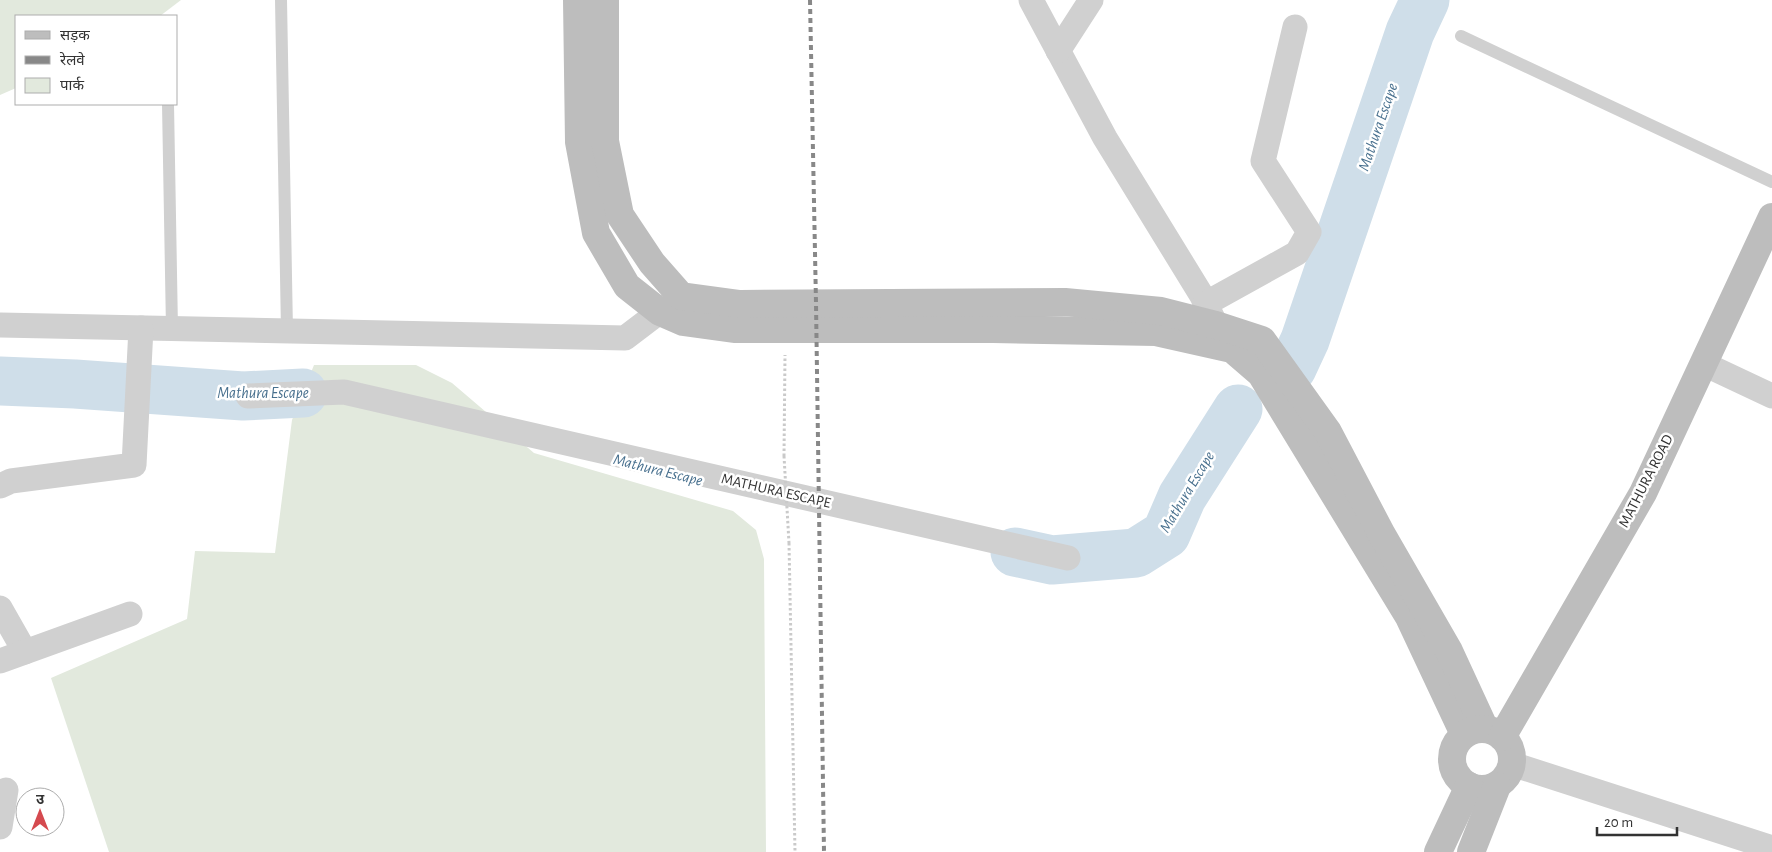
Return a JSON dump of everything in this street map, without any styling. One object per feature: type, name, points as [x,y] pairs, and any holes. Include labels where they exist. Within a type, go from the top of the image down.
[{"type":"street","points":[[577,0],[579,142],[596,233],[627,286],[670,304],[740,304],[785,316],[993,329],[1156,332],[1232,349],[1261,374],[1409,617],[1484,733],[1508,745],[1512,754],[1472,852]]},
{"type":"street","points":[[605,0],[605,141],[620,215],[652,263],[670,304]]},
{"type":"street","points":[[1031,0],[1105,138],[1211,314]]},
{"type":"street","points":[[1058,51],[1091,0]]},
{"type":"street","points":[[1211,314],[1297,253],[1309,232],[1263,161],[1295,27]]},
{"type":"street","name":"MATHURA ROAD","points":[[1484,733],[1643,493],[1772,217]]},
{"type":"street","points":[[785,316],[1065,302],[1211,314],[1262,340],[1328,432],[1381,533],[1449,651],[1484,733]]},
{"type":"street","points":[[0,325],[625,338],[670,304]]},
{"type":"street","points":[[0,486],[20,480],[134,465],[141,328]]},
{"type":"street","points":[[1704,364],[1772,396]]},
{"type":"street","name":"MATHURA ESCAPE","points":[[248,396],[344,392],[1068,558]]},
{"type":"street","points":[[0,608],[25,652]]},
{"type":"street","points":[[0,661],[130,614]]},
{"type":"street","points":[[1484,733],[1456,742],[1452,751],[1451,762],[1457,776],[1469,786],[1478,789],[1488,789],[1504,775]]},
{"type":"street","points":[[1504,775],[1772,848]]},
{"type":"street","points":[[1438,852],[1469,786]]},
{"type":"street","points":[[0,827],[6,790]]},
{"type":"lane","points":[[281,0],[286,331]]},
{"type":"lane","points":[[1461,36],[1772,182]]},
{"type":"lane","points":[[168,105],[172,329]]},
{"type":"path","points":[[785,316],[784,456],[789,543],[796,852]]},
{"type":"green space","points":[[0,0],[181,0],[161,15],[15,15],[15,88],[0,95]]},
{"type":"green space","points":[[314,365],[416,365],[452,383],[534,453],[733,511],[756,530],[764,559],[766,852],[109,852],[51,678],[187,619],[195,551],[275,553],[292,420]]},
{"type":"waterway","name":"Mathura Escape","points":[[1292,368],[1305,340],[1410,32],[1425,0]]},
{"type":"waterway","name":"Mathura Escape","points":[[0,381],[75,384],[243,396],[303,393]]},
{"type":"waterway","name":"Mathura Escape","points":[[1015,552],[1052,560],[1136,553],[1166,534],[1182,497],[1238,409]]},
{"type":"railway","points":[[810,0],[824,852]]}]
